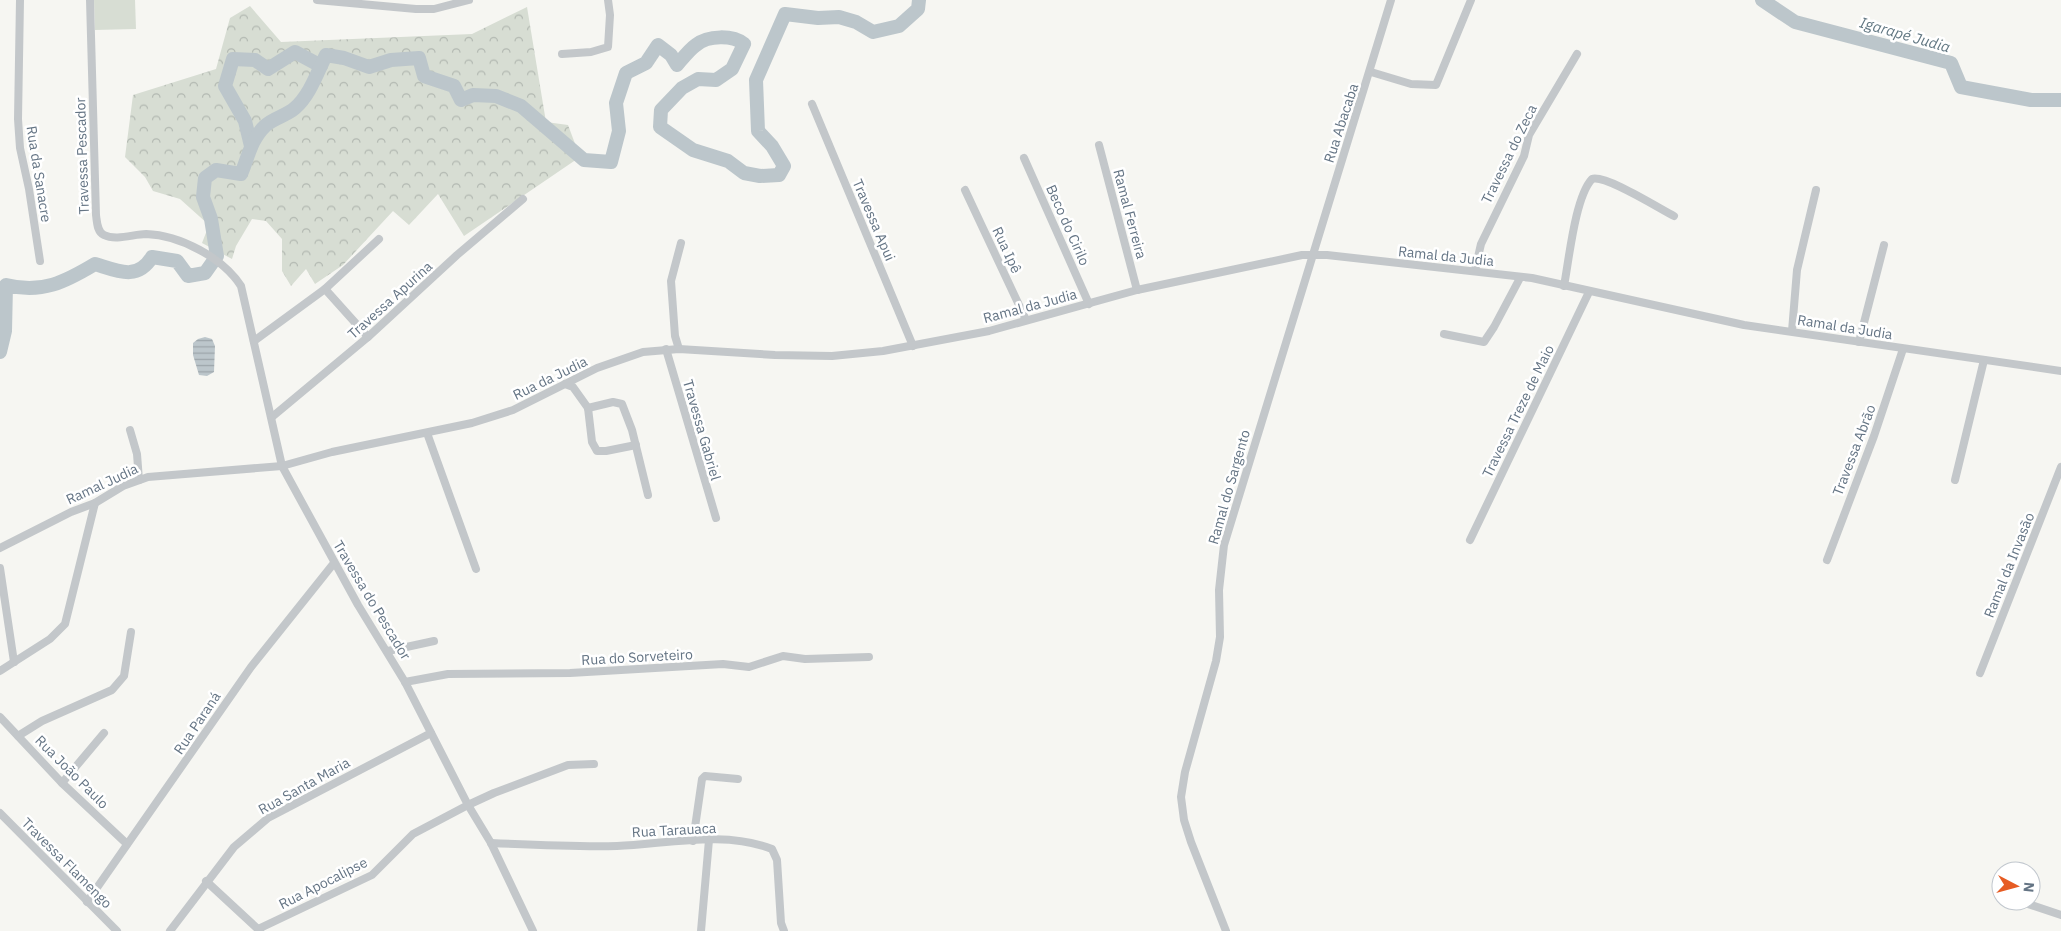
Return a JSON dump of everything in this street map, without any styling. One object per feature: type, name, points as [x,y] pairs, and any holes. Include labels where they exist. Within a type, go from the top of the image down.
[{"type":"street","name":"Rua da Sanacre","points":[[20,0],[18,119],[20,148],[29,188],[40,261]]},
{"type":"street","name":"Travessa Pescador","points":[[90,0],[95,205],[99,229],[104,235],[112,237],[147,234],[170,237],[203,252],[227,270]]},
{"type":"street","points":[[317,0],[393,4],[434,9],[469,0]]},
{"type":"street","points":[[562,54],[591,52],[608,47],[610,16],[608,0]]},
{"type":"street","name":"Rua Abacaba","points":[[1314,255],[1341,161],[1371,72],[1392,0]]},
{"type":"street","points":[[1371,72],[1412,84],[1436,85],[1471,0]]},
{"type":"street","name":"Travessa do Zeca","points":[[1475,270],[1481,244],[1524,156],[1529,135],[1577,54]]},
{"type":"street","name":"Travessa Apui","points":[[812,104],[913,346]]},
{"type":"street","name":"Ramal Ferreira","points":[[1099,145],[1137,290]]},
{"type":"street","name":"Beco do Cirilo","points":[[1024,158],[1089,304]]},
{"type":"street","points":[[1564,286],[1578,209],[1588,183],[1594,178],[1609,182],[1674,216]]},
{"type":"street","name":"Rua Ipê","points":[[965,190],[1026,320]]},
{"type":"street","points":[[1792,331],[1798,264],[1816,190]]},
{"type":"street","name":"Travessa Apurina","points":[[272,417],[368,337],[457,255],[523,199]]},
{"type":"street","points":[[254,341],[325,290],[379,239]]},
{"type":"street","points":[[679,349],[675,336],[670,282],[682,242]]},
{"type":"street","points":[[1859,342],[1884,245]]},
{"type":"street","name":"Ramal da Judia","points":[[832,356],[913,346],[989,331],[1137,290],[1272,260],[1314,255],[1475,270],[1520,278],[1532,278],[1744,325],[2061,371]]},
{"type":"street","name":"Ramal do Sargento","points":[[1226,931],[1204,879],[1184,820],[1182,784],[1216,661],[1220,637],[1218,590],[1224,545],[1314,255]]},
{"type":"street","name":"Travessa do Pescador","points":[[227,270],[241,286],[282,466],[334,563],[405,682],[468,805],[491,843],[533,931]]},
{"type":"street","points":[[1444,334],[1484,342],[1520,278]]},
{"type":"street","points":[[325,290],[368,337]]},
{"type":"street","name":"Travessa Treze de Maio","points":[[1470,540],[1589,292]]},
{"type":"street","name":"Travessa Gabriel","points":[[666,349],[716,518]]},
{"type":"street","name":"Rua da Judia","points":[[282,466],[332,452],[427,433],[506,412],[538,399],[597,368],[643,352],[679,349],[775,355],[832,356]]},
{"type":"street","name":"Travessa Abrão","points":[[1827,560],[1874,436],[1903,349]]},
{"type":"street","points":[[1955,480],[1984,360]]},
{"type":"street","points":[[565,384],[573,387],[588,408],[592,442],[597,451],[636,445]]},
{"type":"street","points":[[588,408],[613,402],[622,404],[636,445],[648,495]]},
{"type":"street","points":[[130,430],[138,454],[139,480]]},
{"type":"street","points":[[427,433],[476,569]]},
{"type":"street","name":"Ramal Judia","points":[[0,548],[71,512],[94,504],[105,495],[139,480],[178,473],[282,466]]},
{"type":"street","name":"Ramal da Invasão","points":[[1980,673],[2061,467]]},
{"type":"street","points":[[0,671],[50,639],[65,624],[94,504]]},
{"type":"street","name":"Rua Paraná","points":[[87,902],[251,667],[334,563]]},
{"type":"street","points":[[0,568],[14,662]]},
{"type":"street","points":[[18,736],[42,721],[112,690],[124,676],[131,632]]},
{"type":"street","points":[[388,651],[434,641]]},
{"type":"street","name":"Rua do Sorveteiro","points":[[405,682],[448,674],[578,673],[723,664],[749,667],[783,656],[805,659],[869,657]]},
{"type":"street","name":"Rua João Paulo","points":[[0,717],[62,782],[127,844]]},
{"type":"street","points":[[62,782],[104,733]]},
{"type":"street","name":"Rua Santa Maria","points":[[170,931],[206,881],[234,847],[268,818],[430,733]]},
{"type":"street","name":"Rua Apocalipse","points":[[259,930],[372,875],[413,834],[468,805],[568,765],[594,764]]},
{"type":"street","points":[[693,841],[702,779],[705,776],[713,775],[738,779]]},
{"type":"street","name":"Travessa Flamengo","points":[[0,813],[117,931]]},
{"type":"street","points":[[701,931],[709,840]]},
{"type":"street","name":"Rua Tarauaca","points":[[491,843],[619,846],[709,840],[754,843],[772,849],[775,853],[781,923],[784,931]]},
{"type":"street","points":[[206,881],[259,930]]},
{"type":"street","points":[[2041,908],[2061,915]]},
{"type":"green space","points":[[94,0],[135,0],[136,29],[95,30]]},
{"type":"green space","points":[[250,6],[281,42],[472,34],[527,7],[546,122],[568,125],[580,157],[464,236],[438,194],[409,225],[393,211],[343,265],[315,284],[306,269],[291,286],[282,271],[282,239],[266,221],[252,219],[236,246],[232,259],[202,243],[209,225],[180,199],[153,191],[145,177],[125,157],[133,95],[216,69],[230,18]]},
{"type":"shaded area","points":[[205,337],[212,339],[215,346],[214,372],[207,376],[199,375],[193,355],[193,343]]},
{"type":"waterway","name":"Igarapé Judia","points":[[0,352],[5,331],[6,285],[31,288],[53,285],[95,264],[119,271],[133,272],[140,269],[152,257],[177,261],[188,276],[205,273],[217,256],[211,219],[203,197],[205,178],[216,170],[241,174],[253,143],[260,131],[268,123],[291,111],[300,103],[313,83],[326,55],[344,58],[369,67],[391,60],[419,58],[424,76],[454,86],[461,100],[473,95],[496,96],[521,106],[584,160],[611,162],[619,131],[616,103],[626,73],[646,63],[658,45],[671,55],[677,65],[691,49],[707,39],[720,37],[734,39],[744,44],[732,69],[716,80],[698,79],[682,88],[661,110],[660,127],[693,150],[728,161],[744,173],[760,176],[779,175],[784,166],[772,146],[758,131],[756,80],[785,14],[818,18],[839,17],[856,22],[873,32],[899,26],[918,9],[919,0]]},
{"type":"waterway","name":"Igarapé Judia","points":[[1762,0],[1795,22],[1951,63],[1961,87],[2031,100],[2061,100]]},
{"type":"waterway","points":[[251,146],[245,121],[225,86],[233,59],[255,60],[268,69],[295,52],[321,66]]}]
